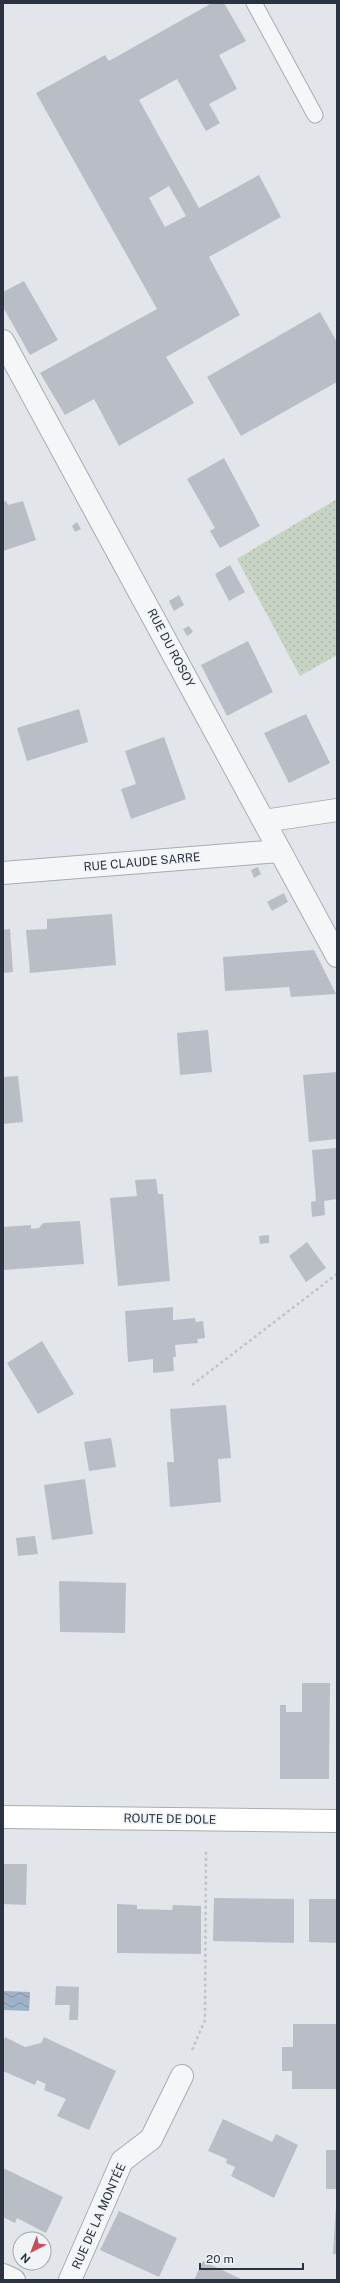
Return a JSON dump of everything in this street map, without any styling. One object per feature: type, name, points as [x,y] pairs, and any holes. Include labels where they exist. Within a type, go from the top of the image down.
[{"type":"main road","name":"ROUTE DE DOLE","points":[[3,1817],[337,1821]]},
{"type":"street","name":"RUE DU ROSOY","points":[[3,341],[337,956]]},
{"type":"street","points":[[264,821],[337,810]]},
{"type":"street","name":"RUE CLAUDE SARRE","points":[[3,873],[280,851]]},
{"type":"street","name":"RUE DE LA MONTÉE","points":[[70,2280],[122,2161],[151,2138],[182,2076]]},
{"type":"street","points":[[3,2275],[14,2280]]},
{"type":"lane","points":[[254,3],[315,115]]},
{"type":"path","points":[[192,1385],[337,1274]]},
{"type":"path","points":[[182,2076],[205,2020],[207,1820]]},
{"type":"green space","points":[[337,499],[337,655],[300,676],[237,559]]},
{"type":"water","points":[[3,1991],[30,1992],[29,2011],[3,2010]]},
{"type":"building","points":[[212,3],[224,3],[246,41],[219,55],[237,89],[209,104],[220,123],[206,131],[177,79],[139,100],[199,208],[259,175],[281,217],[209,257],[240,315],[166,357],[194,403],[119,446],[94,399],[65,415],[40,373],[157,309],[36,93],[105,55],[109,61]],"holes":[[[169,186],[186,216],[165,227],[149,198]]]},
{"type":"building","points":[[24,281],[58,340],[30,355],[3,307],[3,292]]},
{"type":"building","points":[[320,312],[337,342],[337,382],[241,436],[207,377]]},
{"type":"building","points":[[224,458],[260,526],[220,548],[210,531],[215,528],[187,479]]},
{"type":"building","points":[[6,501],[8,505],[23,501],[36,540],[3,551],[3,502]]},
{"type":"building","points":[[77,522],[81,529],[75,532],[72,526]]},
{"type":"building","points":[[230,565],[245,592],[229,601],[215,574]]},
{"type":"building","points":[[179,595],[184,605],[174,611],[169,601]]},
{"type":"building","points":[[189,626],[193,632],[187,636],[183,629]]},
{"type":"building","points":[[248,641],[273,692],[227,716],[201,665]]},
{"type":"building","points":[[79,709],[88,742],[27,761],[17,728]]},
{"type":"building","points":[[306,714],[330,763],[289,783],[264,733]]},
{"type":"building","points":[[164,737],[186,799],[131,819],[121,789],[136,784],[125,751]]},
{"type":"building","points":[[258,867],[261,874],[254,878],[251,870]]},
{"type":"building","points":[[284,893],[288,902],[272,911],[267,902]]},
{"type":"building","points":[[112,914],[116,965],[30,973],[26,930],[47,929],[47,919]]},
{"type":"building","points":[[10,929],[13,972],[3,973],[3,930]]},
{"type":"building","points":[[314,950],[336,994],[291,997],[289,987],[225,991],[223,957]]},
{"type":"building","points":[[208,1030],[212,1072],[180,1075],[177,1033]]},
{"type":"building","points":[[337,1072],[337,1139],[309,1142],[303,1075]]},
{"type":"building","points":[[18,1076],[23,1122],[3,1124],[3,1077]]},
{"type":"building","points":[[337,1148],[337,1199],[324,1201],[325,1215],[312,1217],[311,1202],[316,1201],[312,1150]]},
{"type":"building","points":[[156,1179],[158,1194],[163,1194],[170,1281],[118,1286],[110,1198],[137,1196],[135,1180]]},
{"type":"building","points":[[80,1221],[84,1264],[3,1270],[3,1227],[31,1225],[31,1229],[39,1228],[43,1223]]},
{"type":"building","points":[[269,1235],[269,1243],[260,1244],[259,1236]]},
{"type":"building","points":[[307,1242],[326,1268],[306,1282],[289,1256]]},
{"type":"building","points":[[173,1307],[173,1320],[195,1318],[196,1322],[203,1321],[205,1338],[197,1339],[198,1343],[175,1345],[176,1357],[173,1357],[174,1371],[153,1373],[153,1359],[128,1362],[125,1311]]},
{"type":"building","points":[[42,1341],[74,1394],[38,1414],[7,1363]]},
{"type":"building","points":[[226,1405],[231,1458],[218,1459],[221,1502],[170,1507],[167,1462],[174,1462],[170,1409]]},
{"type":"building","points":[[111,1438],[116,1467],[89,1471],[84,1442]]},
{"type":"building","points":[[85,1479],[93,1534],[52,1540],[44,1485]]},
{"type":"building","points":[[35,1536],[38,1554],[18,1556],[16,1538]]},
{"type":"building","points":[[59,1581],[126,1583],[125,1633],[60,1632]]},
{"type":"building","points":[[302,1683],[330,1683],[329,1779],[280,1779],[280,1705],[286,1705],[286,1712],[302,1712]]},
{"type":"building","points":[[3,1864],[27,1864],[26,1905],[3,1904]]},
{"type":"building","points":[[214,1898],[294,1899],[294,1943],[213,1941]]},
{"type":"building","points":[[309,1899],[337,1899],[337,1943],[309,1942]]},
{"type":"building","points":[[117,1904],[137,1905],[137,1909],[172,1910],[173,1905],[201,1906],[201,1954],[117,1953]]},
{"type":"building","points":[[56,1986],[79,1987],[78,2020],[69,2020],[70,2005],[55,2005]]},
{"type":"building","points":[[293,2024],[337,2024],[337,2089],[292,2089],[292,2071],[282,2071],[282,2047],[293,2047]]},
{"type":"building","points":[[5,2037],[25,2047],[41,2043],[44,2037],[116,2071],[89,2130],[57,2116],[66,2099],[44,2090],[46,2084],[37,2080],[35,2085],[3,2071],[3,2043]]},
{"type":"building","points":[[223,2119],[272,2142],[276,2134],[298,2145],[274,2198],[231,2176],[235,2167],[226,2163],[227,2159],[208,2151]]},
{"type":"building","points":[[326,2150],[337,2150],[337,2189],[326,2189]]},
{"type":"building","points":[[3,2168],[63,2197],[47,2231],[42,2231],[17,2218],[15,2223],[3,2217]]},
{"type":"building","points":[[336,2205],[337,2254],[333,2254]]},
{"type":"building","points":[[119,2211],[177,2238],[159,2277],[100,2250]]},
{"type":"building","points":[[203,2261],[243,2280],[194,2280]]}]
